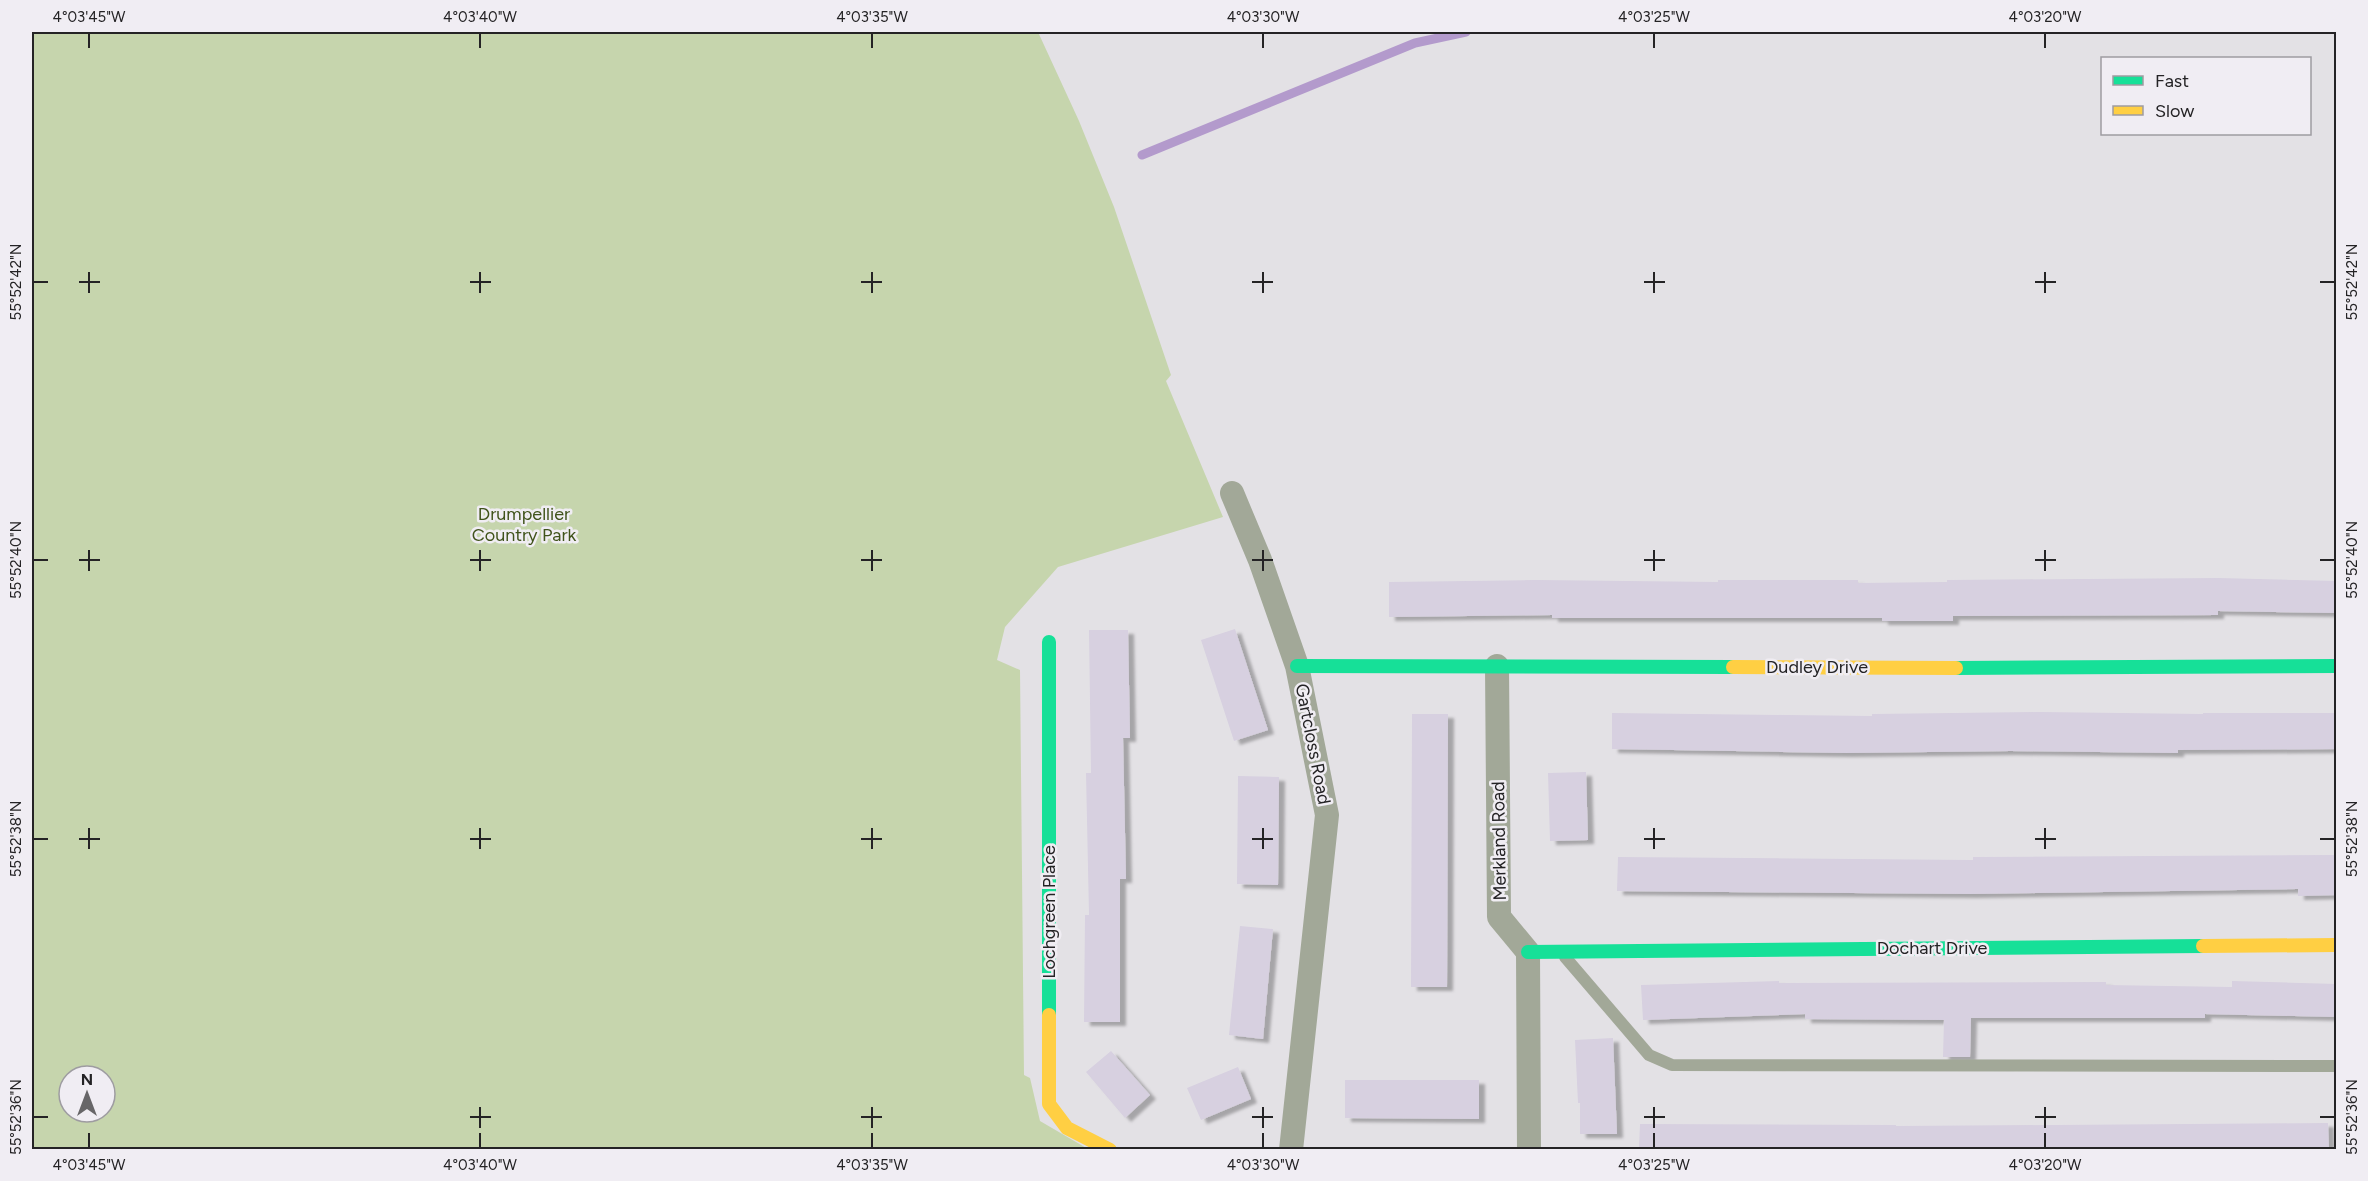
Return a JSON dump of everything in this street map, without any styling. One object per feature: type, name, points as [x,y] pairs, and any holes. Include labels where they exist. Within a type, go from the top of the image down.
[{"type":"street","name":"Gartcloss Road","points":[[1232,493],[1260,560],[1297,666],[1327,815],[1291,1149]]},
{"type":"street","name":"Lochgreen Place","points":[[1048,642],[1048,1104],[1067,1128],[1110,1149]]},
{"type":"street","name":"Dudley Drive","points":[[1297,666],[2337,666]]},
{"type":"street","name":"Merkland Road","points":[[1497,666],[1499,916],[1528,952]]},
{"type":"street","name":"Dochart Drive","points":[[1528,952],[2337,945]]},
{"type":"street","points":[[1528,952],[1529,1149]]},
{"type":"lane","points":[[1557,950],[1649,1055],[1672,1065],[2337,1066]]},
{"type":"green space","name":"Drumpellier Country Park","points":[[32,32],[1038,32],[1079,121],[1114,207],[1171,375],[1166,381],[1223,517],[1058,567],[1005,627],[997,660],[1020,670],[1024,1075],[1030,1078],[1040,1121],[1088,1149],[32,1149]]},
{"type":"building","points":[[2218,578],[2337,581],[2337,613],[2218,611],[2218,615],[1953,616],[1953,621],[1882,621],[1882,618],[1552,618],[1552,615],[1389,617],[1389,582],[1858,580],[1858,583]]},
{"type":"building","points":[[1235,629],[1268,730],[1234,741],[1201,640]]},
{"type":"building","points":[[1089,630],[1128,630],[1130,738],[1123,738],[1126,879],[1120,879],[1120,1022],[1084,1022],[1085,915],[1089,915],[1086,773],[1091,773]]},
{"type":"building","points":[[1612,713],[1872,716],[1872,714],[2337,713],[2337,749],[2178,750],[2178,753],[2010,751],[1846,753],[1612,749]]},
{"type":"building","points":[[1412,714],[1448,714],[1447,987],[1411,987]]},
{"type":"building","points":[[1586,772],[1588,840],[1550,841],[1548,773]]},
{"type":"building","points":[[1238,776],[1279,777],[1278,885],[1237,884]]},
{"type":"building","points":[[2337,855],[2337,895],[2298,896],[2298,889],[1971,894],[1617,891],[1618,857],[1973,860],[1973,857]]},
{"type":"building","points":[[1240,926],[1273,929],[1263,1039],[1229,1035]]},
{"type":"building","points":[[1779,981],[1779,983],[2106,982],[2106,985],[2232,987],[2232,981],[2337,984],[2337,1017],[2205,1014],[2205,1018],[1971,1018],[1970,1057],[1943,1057],[1944,1020],[1805,1019],[1805,1014],[1643,1020],[1641,985]]},
{"type":"building","points":[[1613,1038],[1617,1134],[1580,1134],[1575,1040]]},
{"type":"building","points":[[1111,1051],[1150,1095],[1125,1118],[1086,1072]]},
{"type":"building","points":[[1238,1067],[1251,1099],[1201,1120],[1187,1088]]},
{"type":"building","points":[[1345,1080],[1479,1080],[1479,1119],[1345,1118]]},
{"type":"building","points":[[2328,1123],[2329,1149],[1639,1149],[1640,1124],[1896,1126]]},
{"type":"waterway","points":[[1142,155],[1415,43],[1466,32]]},
{"type":"traffic: fast","points":[[1049,642],[1049,1015]]},
{"type":"traffic: fast","points":[[1297,666],[1733,667]]},
{"type":"traffic: fast","points":[[1956,668],[2336,666]]},
{"type":"traffic: fast","points":[[1528,952],[2203,946]]},
{"type":"traffic: slow","points":[[1733,667],[1956,668]]},
{"type":"traffic: slow","points":[[2203,946],[2336,945]]},
{"type":"traffic: slow","points":[[1049,1015],[1049,1104],[1067,1128],[1110,1150]]}]
